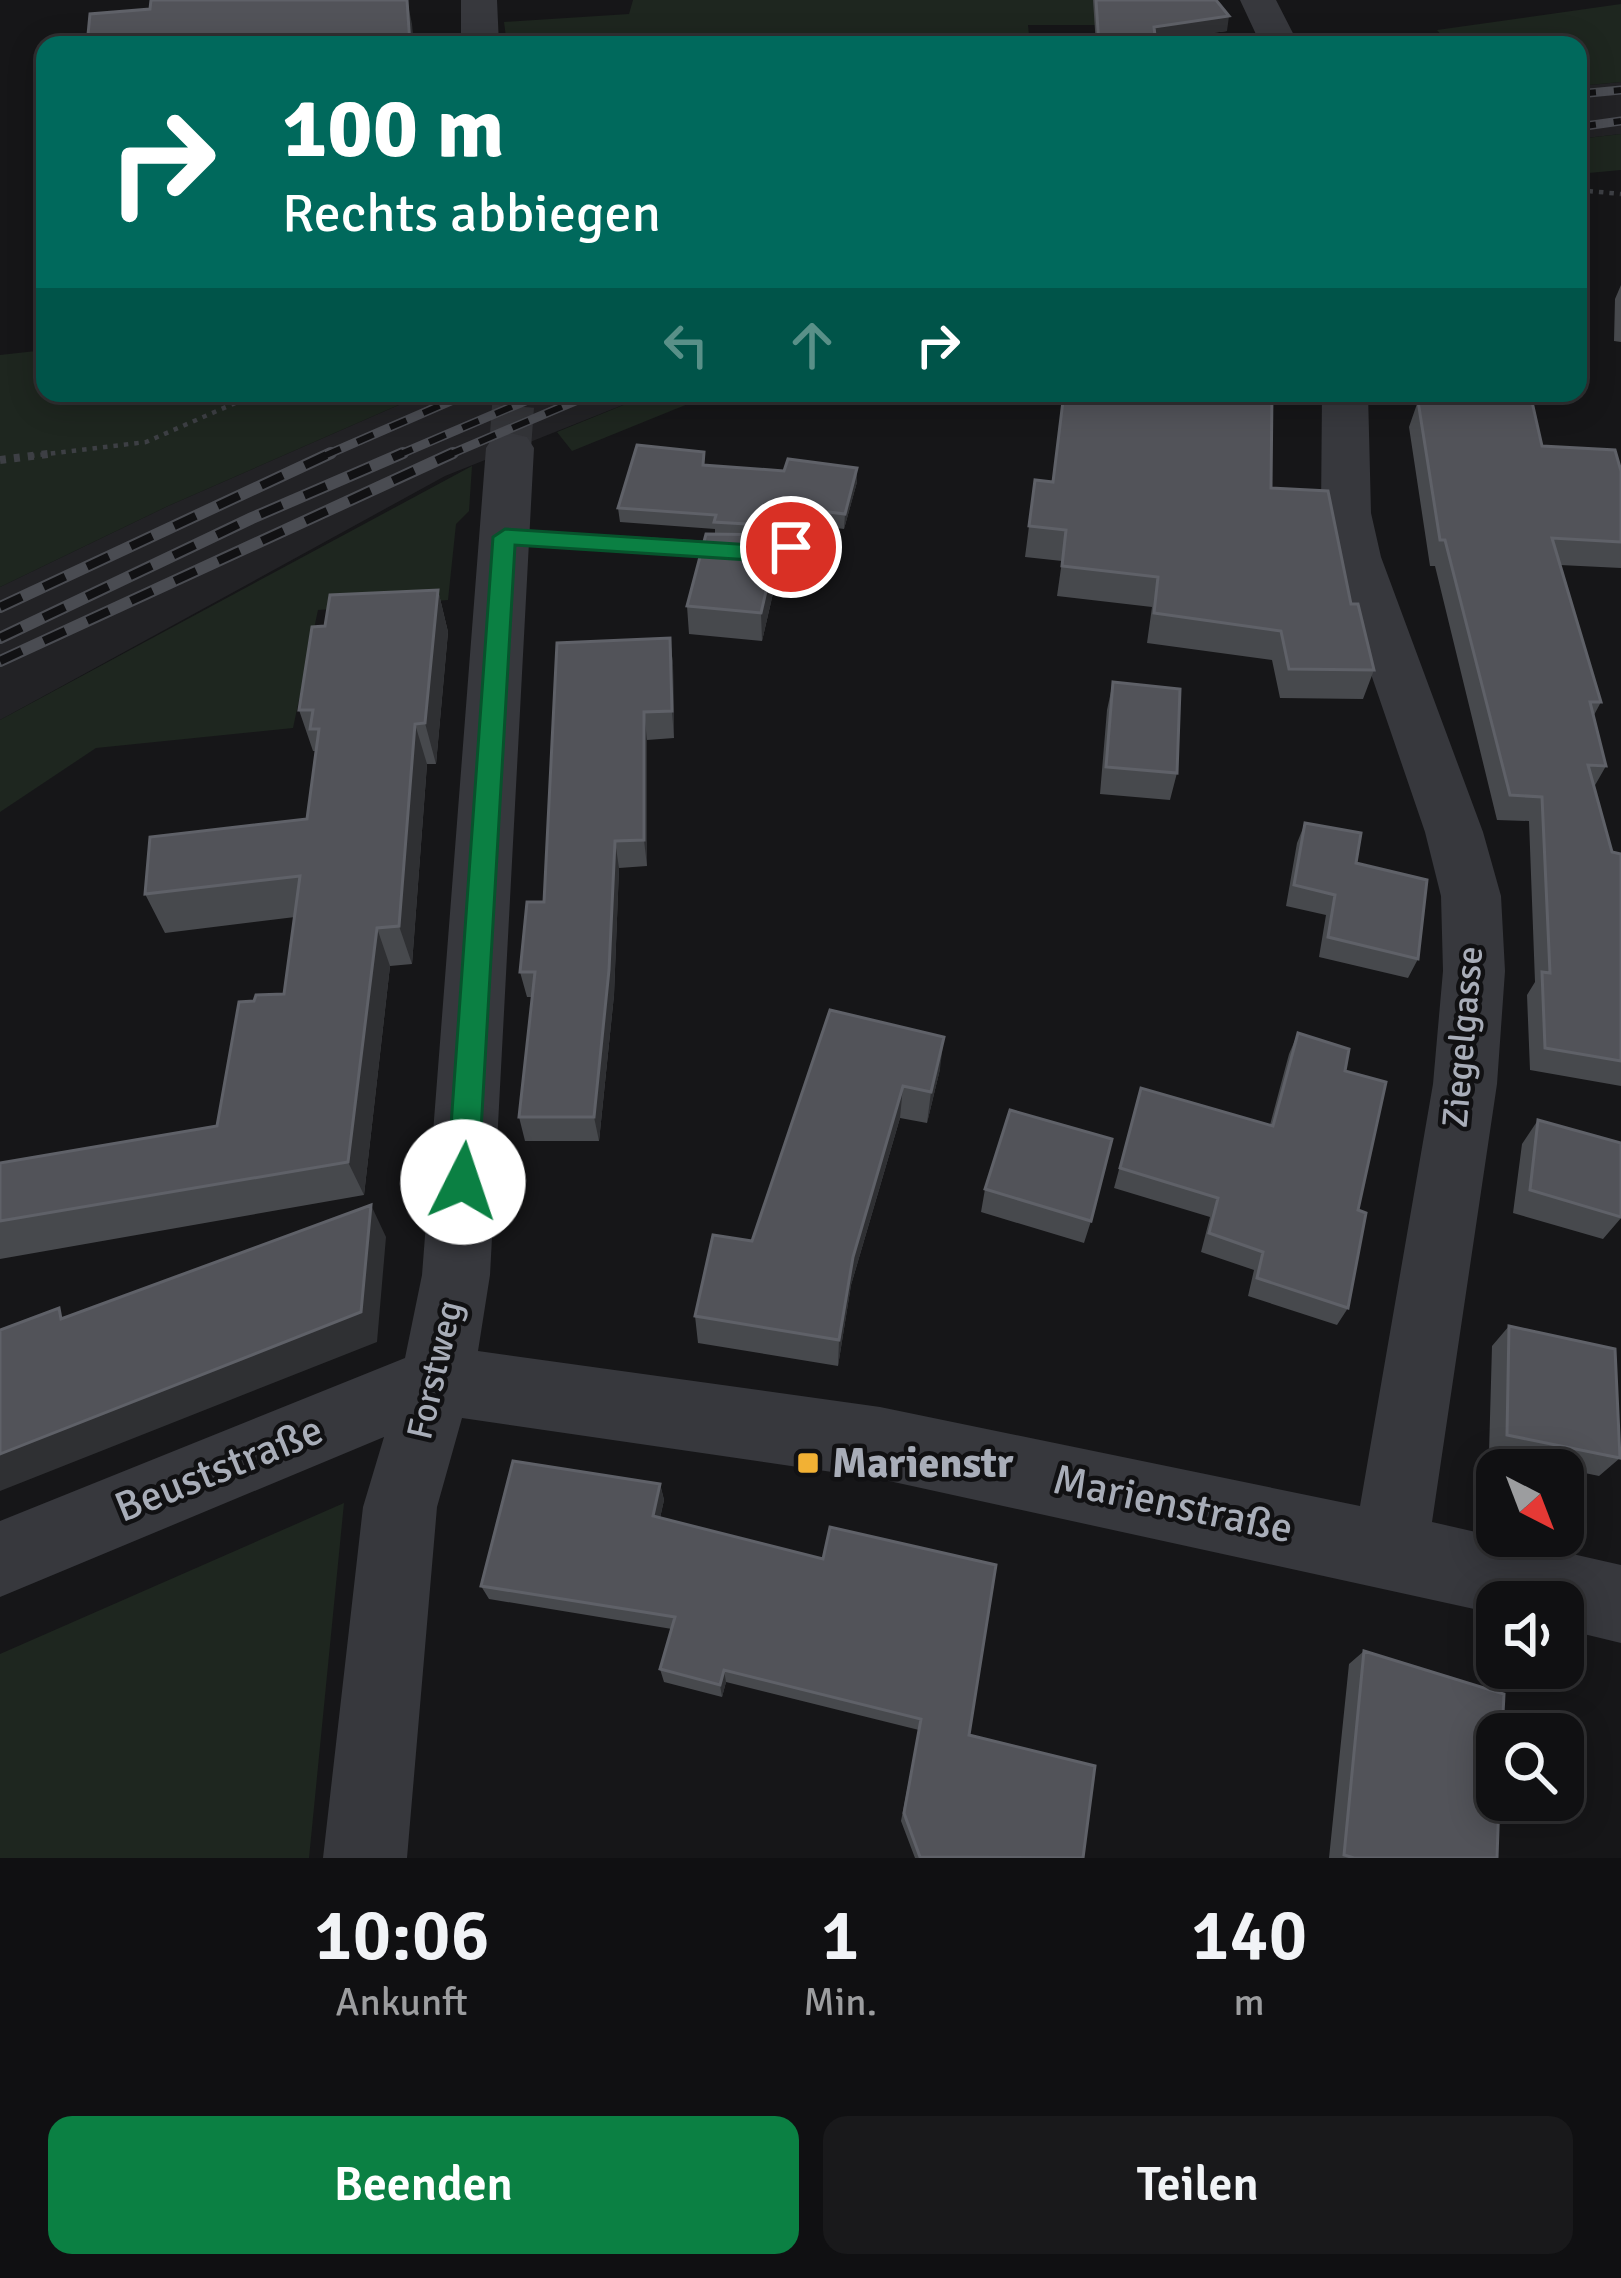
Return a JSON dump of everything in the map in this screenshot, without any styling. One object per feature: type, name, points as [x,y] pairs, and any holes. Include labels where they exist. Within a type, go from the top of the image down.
[{"type":"street","points":[[478,0],[480,36]]},
{"type":"street","points":[[1258,0],[1276,36]]},
{"type":"street","name":"Ziegelgasse","points":[[1345,402],[1346,513],[1356,557],[1454,832],[1471,896],[1474,971],[1465,1084],[1390,1551]]},
{"type":"street","name":"Forstweg","points":[[365,1858],[400,1508],[437,1380],[456,1275],[510,448]]},
{"type":"street","name":"Marienstraße","points":[[437,1380],[862,1440],[1621,1604]]},
{"type":"street","name":"Beuststraße","points":[[0,1559],[437,1380]]},
{"type":"lane","points":[[505,537],[766,554],[791,547],[803,533]]},
{"type":"path","points":[[1587,191],[1621,194]]},
{"type":"path","points":[[0,460],[146,442],[237,402]]},
{"type":"shaded area","points":[[633,0],[1142,0],[1152,25],[1028,25],[1029,36],[506,36],[504,22],[629,14]]},
{"type":"shaded area","points":[[1621,4],[1621,82],[1587,85],[1587,36],[1442,36],[1437,30]]},
{"type":"shaded area","points":[[1621,82],[1621,134],[1587,138],[1587,85]]},
{"type":"shaded area","points":[[1621,134],[1621,170],[1587,173],[1587,138]]},
{"type":"shaded area","points":[[36,351],[36,402],[405,402],[168,506],[0,587],[0,355]]},
{"type":"shaded area","points":[[405,402],[630,402],[445,476],[0,720],[0,587],[168,506]]},
{"type":"shaded area","points":[[631,402],[693,402],[572,451],[557,432]]},
{"type":"shaded area","points":[[472,466],[469,511],[456,524],[448,600],[318,610],[293,728],[96,748],[0,812],[0,720]]},
{"type":"shaded area","points":[[344,1503],[309,1858],[0,1858],[0,1654]]},
{"type":"building","points":[[151,0],[407,0],[409,36],[88,36],[90,14],[150,9]]},
{"type":"building","points":[[1096,0],[1216,0],[1229,16],[1154,27],[1155,36],[1098,36]]},
{"type":"building","points":[[1063,402],[1272,402],[1271,488],[1328,491],[1351,604],[1358,604],[1374,670],[1289,669],[1281,631],[1154,613],[1158,577],[1062,566],[1066,530],[1029,526],[1035,480],[1053,482]]},
{"type":"building","points":[[1418,402],[1532,402],[1542,446],[1615,450],[1621,471],[1621,542],[1552,538],[1601,702],[1590,702],[1606,766],[1588,765],[1612,852],[1621,854],[1621,1061],[1545,1048],[1542,972],[1550,973],[1542,797],[1510,795],[1445,540],[1440,540]]},
{"type":"building","points":[[637,445],[704,452],[703,465],[784,471],[788,459],[857,468],[845,514],[789,507],[781,522],[714,522],[716,515],[618,508]]},
{"type":"building","points":[[706,534],[779,535],[761,613],[687,606]]},
{"type":"building","points":[[438,590],[425,723],[415,724],[399,926],[377,928],[348,1162],[0,1221],[0,1163],[217,1126],[239,1002],[254,1001],[256,995],[284,994],[300,876],[145,894],[150,837],[307,819],[319,729],[310,729],[313,710],[299,710],[312,627],[325,626],[330,595]]},
{"type":"building","points":[[670,638],[672,711],[644,712],[644,840],[615,841],[609,970],[594,1117],[519,1117],[535,972],[520,972],[527,902],[544,902],[557,643]]},
{"type":"building","points":[[1113,682],[1180,689],[1177,773],[1106,767]]},
{"type":"building","points":[[1305,823],[1361,833],[1356,863],[1427,880],[1418,959],[1328,937],[1335,895],[1294,885]]},
{"type":"building","points":[[830,1010],[944,1037],[931,1092],[903,1086],[853,1257],[839,1340],[695,1316],[713,1235],[752,1241]]},
{"type":"building","points":[[1298,1033],[1349,1049],[1345,1071],[1386,1082],[1358,1210],[1366,1213],[1348,1308],[1257,1278],[1263,1252],[1209,1233],[1218,1198],[1120,1168],[1141,1088],[1273,1126]]},
{"type":"building","points":[[1010,1110],[1112,1139],[1091,1221],[985,1189]]},
{"type":"building","points":[[1538,1120],[1621,1143],[1621,1217],[1530,1190]]},
{"type":"building","points":[[371,1205],[361,1312],[0,1454],[0,1330],[59,1308],[61,1319]]},
{"type":"building","points":[[1509,1326],[1615,1349],[1620,1458],[1507,1435]]},
{"type":"building","points":[[513,1461],[660,1484],[653,1516],[823,1559],[830,1527],[996,1565],[969,1735],[1095,1766],[1083,1858],[920,1857],[904,1813],[921,1719],[724,1670],[720,1685],[660,1669],[675,1617],[481,1586]]},
{"type":"building","points":[[1364,1651],[1504,1694],[1503,1713],[1476,1713],[1476,1821],[1498,1821],[1497,1858],[1344,1855]]},
{"type":"tunnel","points":[[510,448],[513,402]]},
{"type":"railway","points":[[1587,93],[1621,90]]},
{"type":"railway","points":[[1587,126],[1621,121]]},
{"type":"railway","points":[[324,456],[448,402]]},
{"type":"railway","points":[[399,455],[523,402]]},
{"type":"railway","points":[[452,453],[573,402]]},
{"type":"railway","points":[[0,607],[331,453]]},
{"type":"railway","points":[[399,455],[403,453]]},
{"type":"railway","points":[[0,661],[452,453]]},
{"type":"railway","points":[[446,456],[452,453]]},
{"type":"railway","points":[[0,638],[252,518],[399,455]]},
{"type":"place","name":"Marienstr","points":[[808,1463]]},
{"type":"route","points":[[463,1182],[505,537],[766,554],[791,547]]}]
